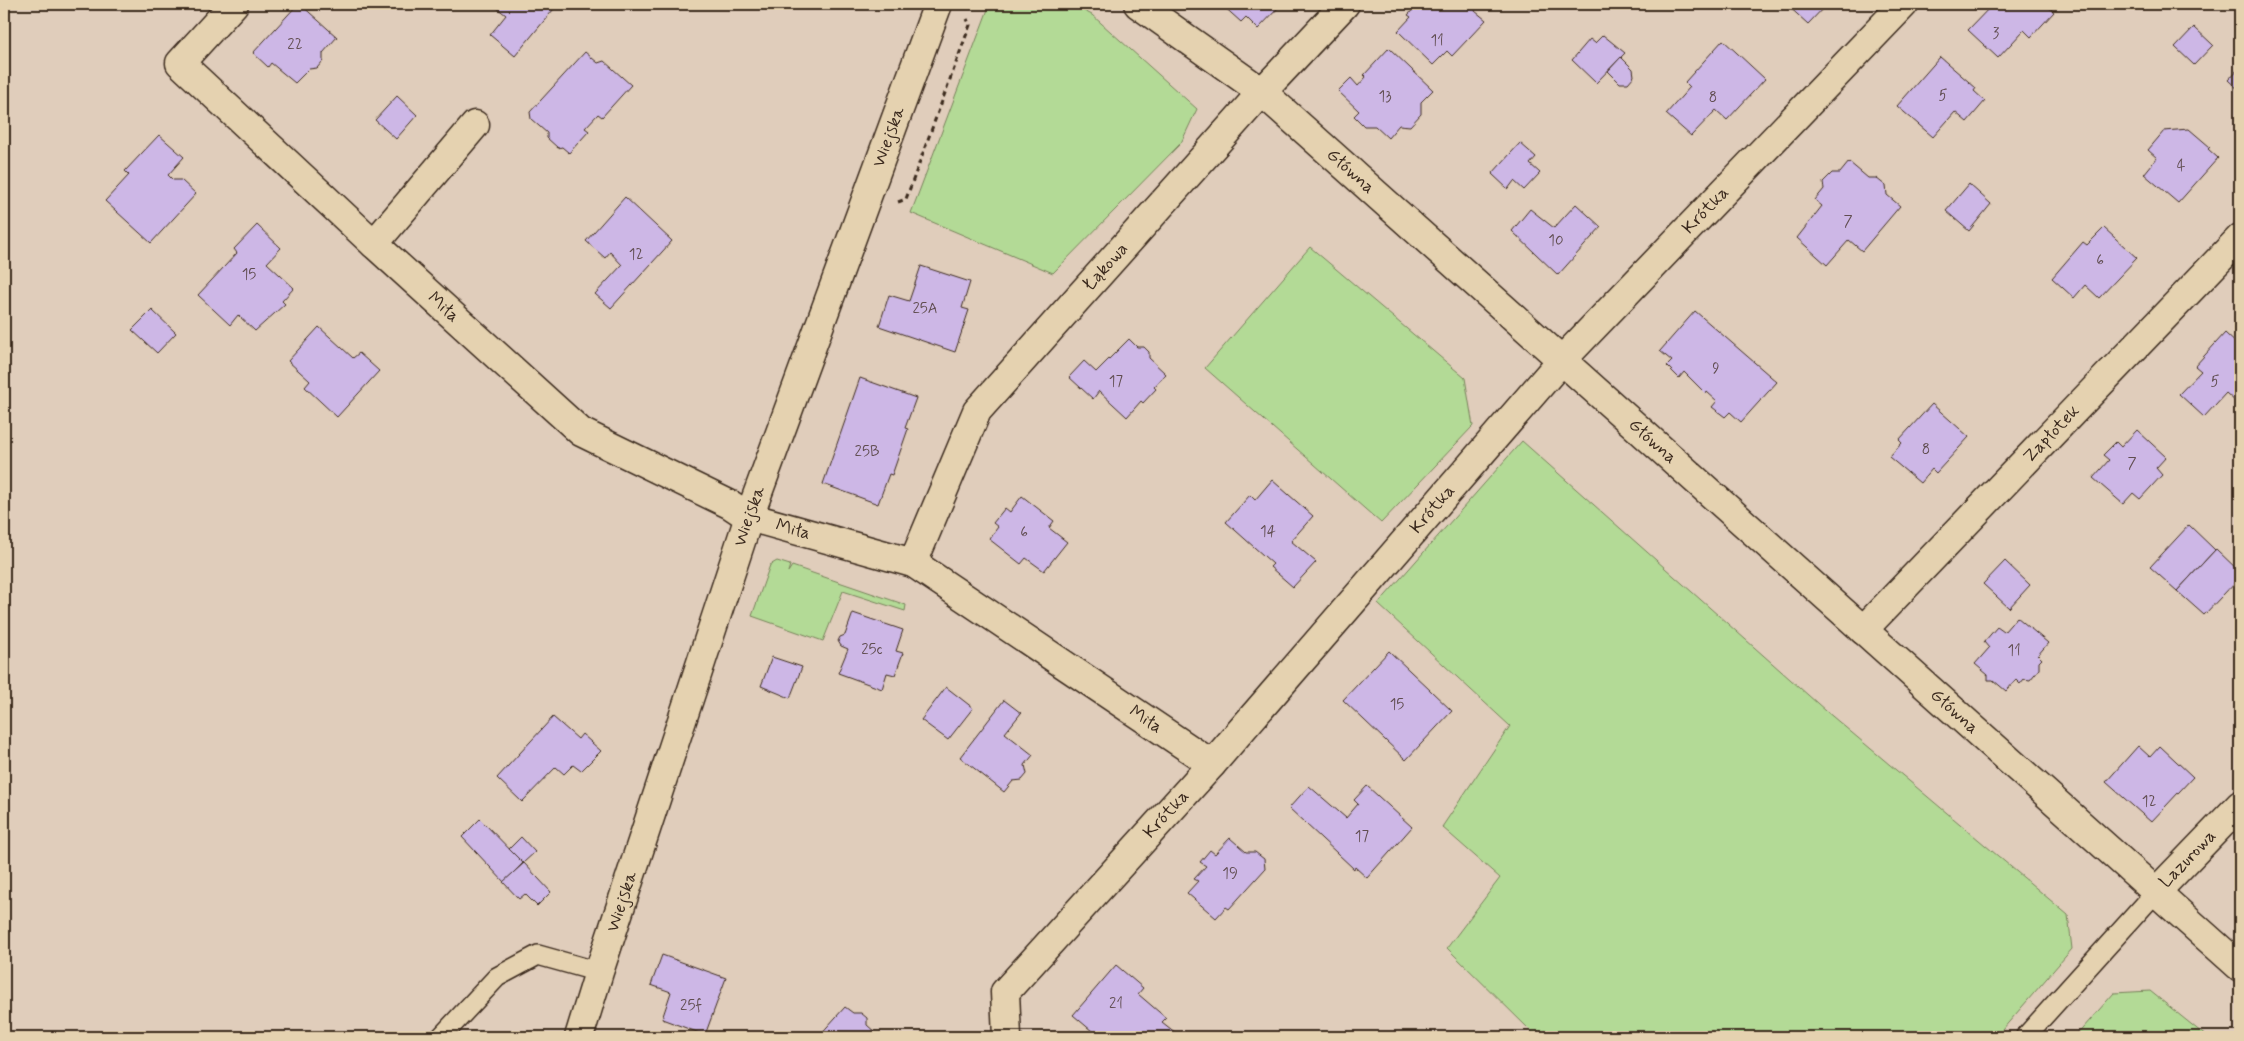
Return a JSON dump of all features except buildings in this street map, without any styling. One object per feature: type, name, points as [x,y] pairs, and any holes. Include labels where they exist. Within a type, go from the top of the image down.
[{"type":"street","name":"Miła","points":[[234,4],[180,63],[374,244],[581,432],[731,505],[749,517],[913,563],[1212,764]]},
{"type":"street","name":"Wiejska","points":[[579,1037],[749,517],[938,4]]},
{"type":"street","name":"Główna","points":[[1138,4],[1262,92],[2240,966]]},
{"type":"street","name":"Łąkowa","points":[[913,563],[977,410],[1262,92],[1346,4]]},
{"type":"street","name":"Krótka","points":[[1008,1037],[1006,992],[1212,764],[1561,360],[1904,4]]},
{"type":"street","points":[[374,244],[475,125]]},
{"type":"street","name":"Zapłotek","points":[[1863,630],[2240,238]]},
{"type":"street","name":"Lazurowa","points":[[2156,892],[2240,805]]},
{"type":"lane","points":[[2025,1037],[2156,892]]},
{"type":"lane","points":[[441,1037],[497,978],[538,955],[599,972]]},
{"type":"green space","points":[[990,4],[1071,4],[1092,15],[1197,109],[1181,143],[1053,273],[911,213]]},
{"type":"green space","points":[[1310,247],[1465,378],[1473,426],[1381,523],[1205,368]]},
{"type":"green space","points":[[1522,441],[1826,711],[2068,915],[2072,949],[1996,1037],[1537,1037],[1447,948],[1500,878],[1442,827],[1510,726],[1378,604]]},
{"type":"green space","points":[[777,561],[790,565],[788,572],[792,566],[906,605],[905,611],[843,591],[823,641],[752,616],[770,565]]},
{"type":"green space","points":[[2150,991],[2207,1037],[2075,1037],[2114,993]]}]
